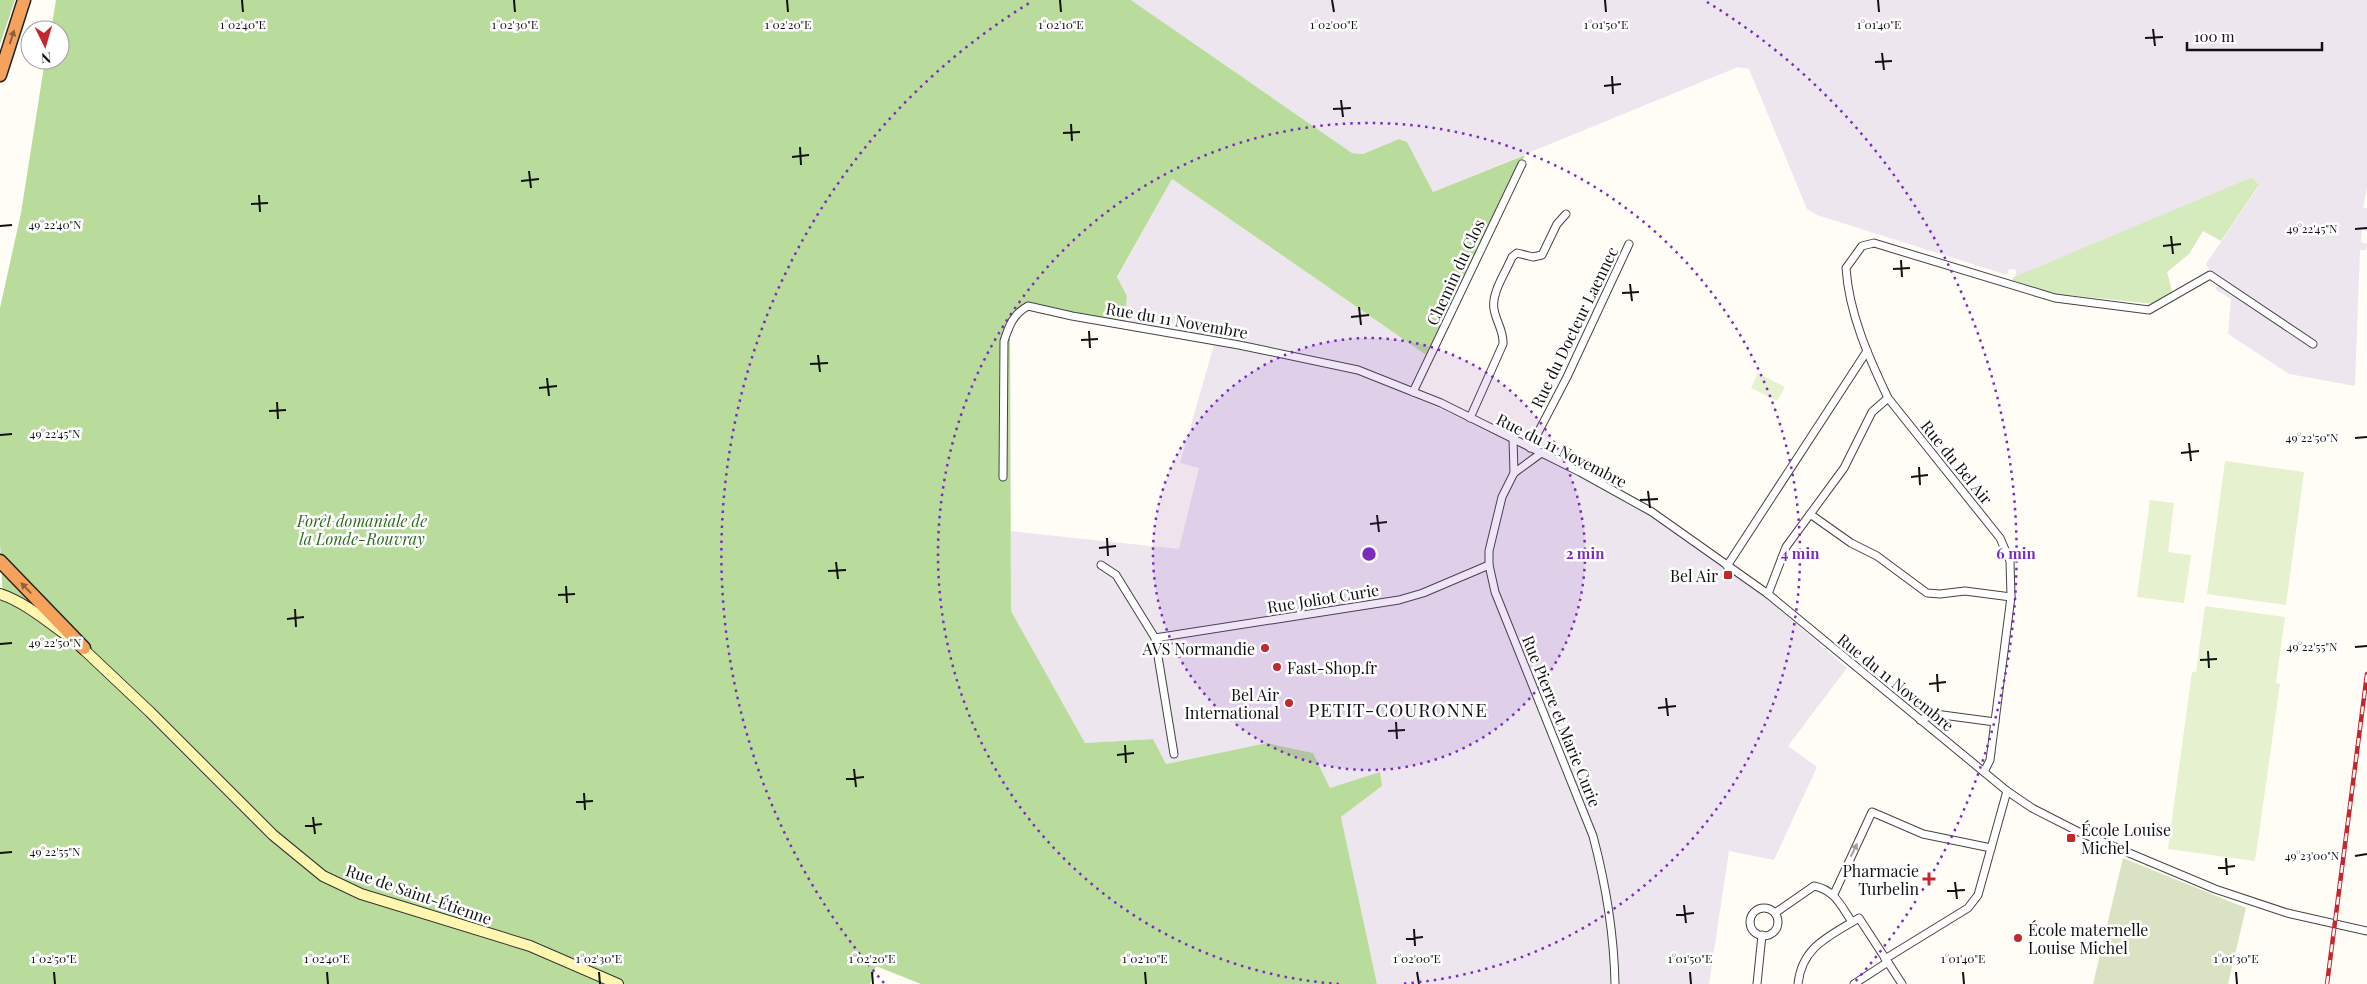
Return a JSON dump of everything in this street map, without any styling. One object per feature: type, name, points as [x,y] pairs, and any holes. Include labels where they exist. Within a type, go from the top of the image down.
[{"type":"highway","points":[[0,75],[24,0]]},
{"type":"highway","points":[[0,561],[84,648]]},
{"type":"street","name":"Chemin du Clos","points":[[1413,392],[1522,164]]},
{"type":"street","points":[[1470,418],[1503,344],[1503,336],[1494,309],[1494,299],[1512,257],[1517,253],[1533,257],[1542,255],[1557,224],[1566,214]]},
{"type":"street","name":"Rue du Bel Air","points":[[1984,772],[1990,760],[2011,597],[2010,561],[2000,538],[1888,398],[1868,351],[1848,290],[1846,268],[1862,246],[1874,243],[2055,298],[2149,310],[2210,274],[2314,344]]},
{"type":"street","name":"Rue du Docteur Laennec","points":[[1530,448],[1567,377],[1629,244]]},
{"type":"street","name":"Rue du 11 Novembre","points":[[1003,477],[1004,341],[1009,325],[1018,311],[1028,306],[1072,316],[1239,344],[1358,370],[1441,403],[1540,454],[1580,472],[1652,512],[1768,594],[2007,791],[2032,808],[2080,832],[2215,889],[2287,913],[2367,931]]},
{"type":"street","points":[[1727,566],[1868,351]]},
{"type":"street","points":[[1768,594],[1786,547],[1844,468],[1872,412],[1888,398]]},
{"type":"street","name":"Rue Pierre et Marie Curie","points":[[1513,439],[1514,473]]},
{"type":"street","name":"Rue Pierre et Marie Curie","points":[[1540,454],[1514,473],[1502,497],[1491,533],[1489,565],[1495,592],[1593,836],[1604,875],[1610,909],[1615,984]]},
{"type":"street","points":[[1810,514],[1851,543],[1877,556],[1927,593],[1940,594],[1964,591],[2011,597]]},
{"type":"street","points":[[1101,565],[1116,575],[1155,638],[1174,754]]},
{"type":"street","name":"Rue Joliot Curie","points":[[1155,638],[1399,600],[1423,593],[1489,565]]},
{"type":"street","name":"Rue de Saint-Étienne","points":[[0,594],[13,598],[29,608],[84,648],[274,835],[323,876],[361,894],[530,946],[618,984]]},
{"type":"street","points":[[1920,720],[1935,714],[1995,722]]},
{"type":"street","points":[[1854,984],[1886,960],[1968,908],[1978,895],[2007,791]]},
{"type":"street","points":[[1834,894],[1872,812],[1923,834],[1991,848]]},
{"type":"street","points":[[1775,913],[1814,886],[1825,888],[1834,894],[1852,922]]},
{"type":"street","points":[[1764,908],[1775,913],[1778,922],[1775,931],[1762,935],[1752,927],[1753,915],[1764,908]]},
{"type":"street","points":[[1798,984],[1800,970],[1806,955],[1821,941],[1859,918],[1902,984]]},
{"type":"street","points":[[1757,984],[1762,935]]},
{"type":"shaded area","points":[[1131,0],[2367,0],[2367,187],[2363,208],[2367,208],[2367,231],[2362,230],[2361,242],[2367,244],[2366,250],[2360,250],[2355,386],[2289,374],[2228,334],[2231,299],[2215,289],[2222,277],[2209,270],[2206,264],[2259,186],[2252,177],[2015,278],[2016,270],[2009,269],[2007,275],[1817,215],[1807,209],[1749,69],[1738,67],[1433,192],[1399,139],[1363,154],[1352,153]]},
{"type":"shaded area","points":[[1172,179],[1429,357],[1408,395],[1577,475],[1652,515],[1764,596],[1847,668],[1788,746],[1817,767],[1774,860],[1729,851],[1709,984],[1377,984],[1341,817],[1382,786],[1330,788],[1313,753],[1268,743],[1165,764],[1153,739],[1085,743],[1011,612],[1010,531],[1179,549],[1199,468],[1180,463],[1216,338],[1124,323],[1127,296],[1117,278]]},
{"type":"green space","points":[[0,0],[15,0],[0,44]]},
{"type":"green space","name":"Forêt domaniale de la Londe-Rouvray","points":[[56,0],[1131,0],[1352,153],[1363,154],[1399,139],[1407,142],[1433,192],[1525,155],[1429,357],[1172,179],[1117,277],[1127,296],[1124,323],[1032,304],[1010,329],[1011,611],[1085,743],[1153,739],[1166,764],[1267,743],[1313,753],[1330,788],[1380,772],[1382,786],[1341,817],[1377,984],[921,984],[876,966],[870,984],[0,984],[0,599],[3,600],[0,544],[0,308],[21,213],[43,70],[70,70],[70,20],[53,20]]},
{"type":"green space","points":[[2252,177],[2259,185],[2221,241],[2203,231],[2189,254],[2167,272],[2172,291],[2154,304],[2049,293],[2012,280],[2014,277]]},
{"type":"green space","points":[[1758,373],[1785,387],[1777,401],[1751,388]]},
{"type":"green space","points":[[2225,461],[2304,472],[2286,605],[2207,594]]},
{"type":"green space","points":[[2150,500],[2174,503],[2168,552],[2191,555],[2184,603],[2137,597]]},
{"type":"green space","points":[[2205,606],[2285,617],[2276,683],[2280,684],[2255,861],[2168,849],[2192,672],[2196,672]]},
{"type":"green space","points":[[2123,858],[2246,908],[2228,984],[2093,984]]},
{"type":"railway","points":[[2327,984],[2367,674]]},
{"type":"place","name":"Bel Air","points":[[1728,575]]},
{"type":"place","name":"AVS Normandie","points":[[1265,648]]},
{"type":"place","name":"Fast-Shop.fr","points":[[1277,667]]},
{"type":"place","name":"Bel Air International","points":[[1289,703]]},
{"type":"place","name":"École Louise Michel","points":[[2071,838]]},
{"type":"place","name":"Pharmacie Turbelin","points":[[1929,879]]},
{"type":"place","name":"École maternelle Louise Michel","points":[[2018,938]]},
{"type":"district","name":"PETIT-COURONNE","points":[[1398,709]]}]
